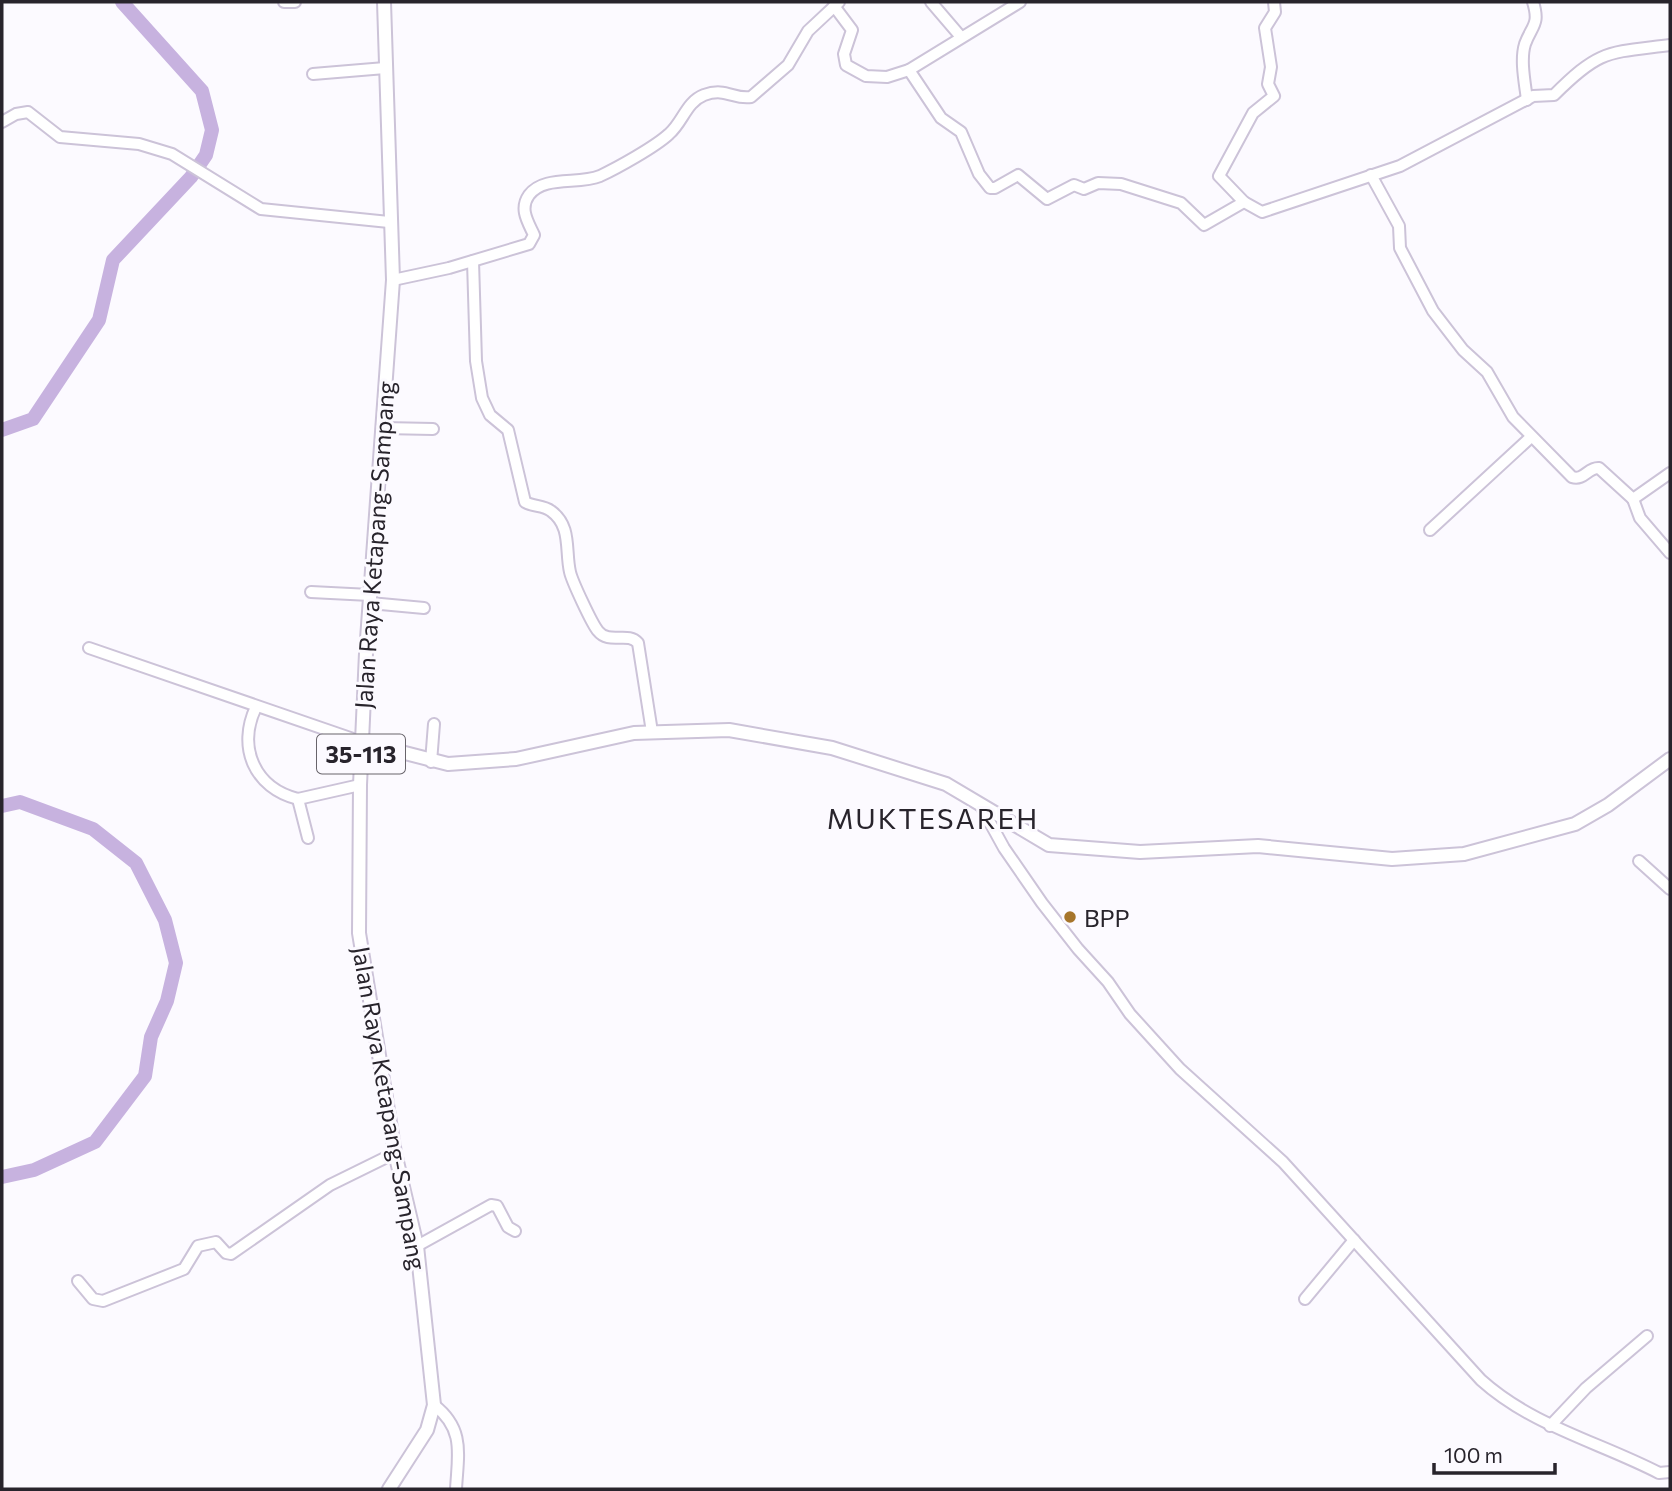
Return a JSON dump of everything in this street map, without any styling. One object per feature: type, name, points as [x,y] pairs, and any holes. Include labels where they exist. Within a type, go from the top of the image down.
[{"type":"main road","name":"Jalan Raya Ketapang-Sampang","points":[[384,2],[389,222],[393,280],[362,742],[359,933],[395,1153],[417,1246],[434,1405],[427,1430],[389,1489]]},
{"type":"main road","points":[[362,742],[430,762],[448,764],[516,759],[597,739],[652,732],[729,730],[832,748],[946,784],[1049,845],[1140,852],[1258,846],[1376,858],[1464,854],[1575,824],[1608,805],[1670,759]]},
{"type":"street","points":[[284,2],[295,2]]},
{"type":"street","points":[[931,2],[961,37]]},
{"type":"street","points":[[393,280],[473,261],[531,242],[534,235],[524,208],[528,196],[537,187],[581,181],[609,171],[666,137],[690,105],[703,96],[726,91],[747,98],[757,94],[788,65],[808,31],[836,4],[851,26],[844,54],[849,68],[878,78],[909,70],[961,37],[983,28],[1020,2]]},
{"type":"street","points":[[1274,2],[1275,12],[1265,28],[1271,67],[1268,84],[1274,96],[1253,113],[1219,176],[1244,202],[1262,212],[1408,162],[1527,100],[1538,95],[1554,95],[1584,66],[1610,52],[1670,45]]},
{"type":"street","points":[[1527,100],[1523,64],[1525,44],[1535,27],[1536,13],[1533,2]]},
{"type":"street","points":[[313,74],[385,68]]},
{"type":"street","points":[[909,70],[941,118],[961,132],[979,174],[990,188],[1018,175],[1048,199],[1074,185],[1084,189],[1098,183],[1115,183],[1181,204],[1204,225],[1244,202]]},
{"type":"street","points":[[2,122],[16,114],[28,112],[60,137],[151,147],[172,153],[261,209],[389,222]]},
{"type":"street","points":[[1371,176],[1399,226],[1400,248],[1433,311],[1463,349],[1487,372],[1513,417],[1572,477],[1581,477],[1593,468],[1599,468],[1633,499],[1640,518],[1670,553]]},
{"type":"street","points":[[473,261],[475,349],[482,398],[490,415],[507,428],[524,501],[551,511],[561,523],[568,543],[571,576],[598,631],[607,638],[631,638],[638,643],[652,732]]},
{"type":"street","points":[[383,428],[433,429]]},
{"type":"street","points":[[1430,530],[1531,437]]},
{"type":"street","points":[[1633,499],[1670,473]]},
{"type":"street","points":[[312,592],[424,608]]},
{"type":"street","points":[[89,648],[162,671],[256,708],[362,742]]},
{"type":"street","points":[[256,708],[247,731],[246,744],[252,764],[267,783],[298,799],[360,785]]},
{"type":"street","points":[[430,762],[434,724]]},
{"type":"street","points":[[298,799],[308,838]]},
{"type":"street","points":[[982,807],[1003,848],[1042,903],[1130,1014],[1180,1069],[1283,1163],[1481,1380],[1506,1400],[1550,1426],[1668,1475]]},
{"type":"street","points":[[1639,861],[1670,889]]},
{"type":"street","points":[[78,1281],[93,1298],[103,1301],[184,1269],[198,1246],[217,1242],[226,1253],[231,1254],[330,1185],[395,1153]]},
{"type":"street","points":[[417,1246],[491,1205],[497,1206],[508,1227],[515,1231]]},
{"type":"street","points":[[1305,1299],[1354,1240]]},
{"type":"street","points":[[1550,1426],[1578,1396],[1647,1336]]},
{"type":"street","points":[[434,1405],[445,1414],[457,1433],[460,1454],[456,1489]]},
{"type":"waterway","points":[[2,430],[33,419],[99,320],[113,260],[191,177],[206,155],[212,130],[202,91],[122,2]]},
{"type":"waterway","points":[[2,806],[20,802],[93,829],[136,863],[165,920],[176,963],[167,1001],[151,1037],[145,1076],[95,1142],[34,1170],[2,1177]]},
{"type":"place","name":"BPP","points":[[1070,917]]},
{"type":"district","name":"MUKTESAREH","points":[[933,818]]}]
